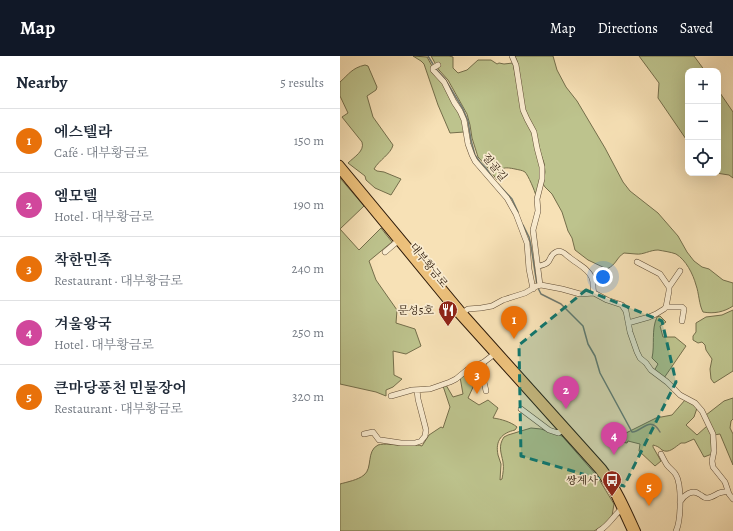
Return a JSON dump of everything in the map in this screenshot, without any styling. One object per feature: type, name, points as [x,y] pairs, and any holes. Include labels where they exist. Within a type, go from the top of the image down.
[{"type":"main road","name":"대부황금로","points":[[340,164],[399,240]]},
{"type":"main road","name":"대부황금로","points":[[340,171],[461,314],[603,468],[615,484],[632,531]]},
{"type":"main road","name":"대부황금로","points":[[496,352],[604,477],[624,507],[637,531]]},
{"type":"lane","points":[[512,56],[516,65],[523,110],[534,132],[542,167],[542,178],[537,199],[538,211],[533,230],[540,285]]},
{"type":"lane","name":"절골길","points":[[435,67],[434,72],[444,82],[464,120],[468,144],[475,161],[507,198],[516,214],[527,243],[529,269],[533,289]]},
{"type":"lane","name":"대부황금로","points":[[385,252],[399,240]]},
{"type":"lane","points":[[538,266],[545,265],[554,253],[559,251],[562,252],[580,265],[590,275],[594,293]]},
{"type":"lane","points":[[637,262],[660,274],[669,287]]},
{"type":"lane","points":[[666,307],[669,287],[680,271]]},
{"type":"lane","points":[[461,314],[468,309],[492,306],[503,300],[526,293],[540,285],[580,294],[594,293],[607,300],[622,305],[626,311],[628,323],[640,358],[651,370],[667,382],[680,395],[695,403],[702,411],[713,434],[713,467],[725,482],[733,499]]},
{"type":"lane","points":[[628,323],[656,314],[666,307],[682,307],[684,309],[682,321]]},
{"type":"lane","points":[[391,396],[417,390],[430,389],[450,382],[468,370],[484,362],[496,352]]},
{"type":"lane","points":[[484,362],[482,374],[486,391]]},
{"type":"lane","points":[[364,434],[373,432],[379,440],[400,443],[415,443],[421,441],[425,436],[426,430],[417,390]]},
{"type":"lane","points":[[521,409],[549,430],[558,433],[562,430]]},
{"type":"lane","points":[[661,454],[667,465],[678,478],[680,502],[679,523],[676,531]]},
{"type":"lane","points":[[680,502],[682,498],[690,493],[695,492],[707,498],[728,491]]},
{"type":"lane","points":[[599,531],[607,526],[624,507]]},
{"type":"highlighted area","points":[[586,290],[662,321],[676,382],[624,486],[521,456],[519,345]]},
{"type":"green space","points":[[413,56],[427,57],[432,66],[432,73],[441,81],[459,111],[463,122],[464,132],[450,133],[438,105],[424,64]]},
{"type":"green space","points":[[431,56],[453,57],[453,68],[458,73],[467,70],[478,60],[491,60],[497,64],[513,63],[521,105],[532,132],[540,166],[541,178],[536,196],[525,172],[511,168],[503,168],[499,172],[497,180],[478,157],[467,114],[448,80],[439,70]]},
{"type":"green space","points":[[515,56],[553,56],[557,70],[566,87],[577,101],[623,182],[630,191],[658,213],[678,236],[694,261],[702,267],[709,269],[723,280],[733,283],[733,306],[719,312],[703,312],[695,281],[691,272],[683,260],[676,254],[658,250],[639,254],[624,253],[607,269],[588,260],[575,250],[562,212],[552,194],[543,184],[545,172],[544,163],[525,111]]},
{"type":"green space","points":[[639,56],[694,56],[703,68],[685,68],[685,138],[658,98],[659,83]]},
{"type":"green space","points":[[365,65],[368,66],[377,87],[376,90],[367,96],[373,117],[393,145],[390,151],[374,169],[401,179],[391,195],[375,188],[366,180],[365,176],[348,163],[358,154],[363,145],[342,117],[348,113],[340,96],[340,82],[348,74]]},
{"type":"green space","points":[[721,94],[733,112],[733,178],[729,175],[721,174]]},
{"type":"green space","points":[[340,178],[364,206],[340,229]]},
{"type":"green space","points":[[381,228],[392,242],[369,261],[376,280],[397,310],[396,323],[415,329],[421,346],[406,354],[393,351],[394,375],[402,379],[393,387],[386,390],[386,396],[376,392],[340,384],[340,229],[359,250]]},
{"type":"green space","points":[[733,310],[733,371],[714,383],[711,379],[710,369],[712,359],[702,342],[698,343],[693,340],[693,336],[696,332],[696,323],[706,317],[722,315]]},
{"type":"green space","points":[[660,316],[666,322],[660,326],[663,337],[675,337],[686,346],[664,378],[654,371],[658,364],[652,358],[654,327],[657,317]]},
{"type":"green space","points":[[480,366],[480,382],[474,385],[468,398],[479,405],[488,400],[498,408],[493,418],[506,421],[517,427],[515,430],[503,435],[499,441],[497,450],[501,464],[500,480],[502,479],[503,468],[501,446],[504,437],[531,428],[541,429],[562,436],[597,476],[614,504],[612,516],[603,526],[594,531],[340,531],[340,484],[356,480],[367,472],[372,451],[378,445],[422,446],[429,435],[441,427],[443,428],[450,407],[443,386],[446,385],[453,397],[463,394],[460,377],[466,372]]},
{"type":"green space","points":[[733,398],[733,419],[731,421],[730,428],[733,434],[733,465],[720,434],[714,435],[706,415],[724,401]]},
{"type":"green space","points":[[685,400],[695,405],[697,408],[694,417],[686,425],[697,435],[707,426],[711,434],[712,454],[704,457],[694,439],[681,443],[672,450],[667,451],[653,445],[661,461],[655,466],[639,451],[640,444],[628,441],[627,443],[621,442],[620,436],[656,418],[672,415]]},
{"type":"waterway","points":[[428,56],[436,69],[445,79],[463,109],[468,121],[475,155],[493,178]]},
{"type":"waterway","points":[[498,184],[512,199],[518,212]]},
{"type":"waterway","points":[[523,225],[529,237],[537,285]]},
{"type":"waterway","points":[[538,288],[541,294],[561,304],[583,326],[588,344],[595,356],[600,373],[632,432],[635,432],[649,424],[656,427],[660,432]]},
{"type":"place","name":"문성5호","points":[[448,327]]},
{"type":"place","name":"에스텔라","points":[[514,339]]},
{"type":"place","name":"착한민족","points":[[477,394]]},
{"type":"place","name":"엠모텔","points":[[566,409]]},
{"type":"place","name":"겨울왕국","points":[[614,455]]},
{"type":"place","name":"쌍계사","points":[[612,497]]},
{"type":"place","name":"큰마당풍천 민물장어","points":[[649,506]]}]
